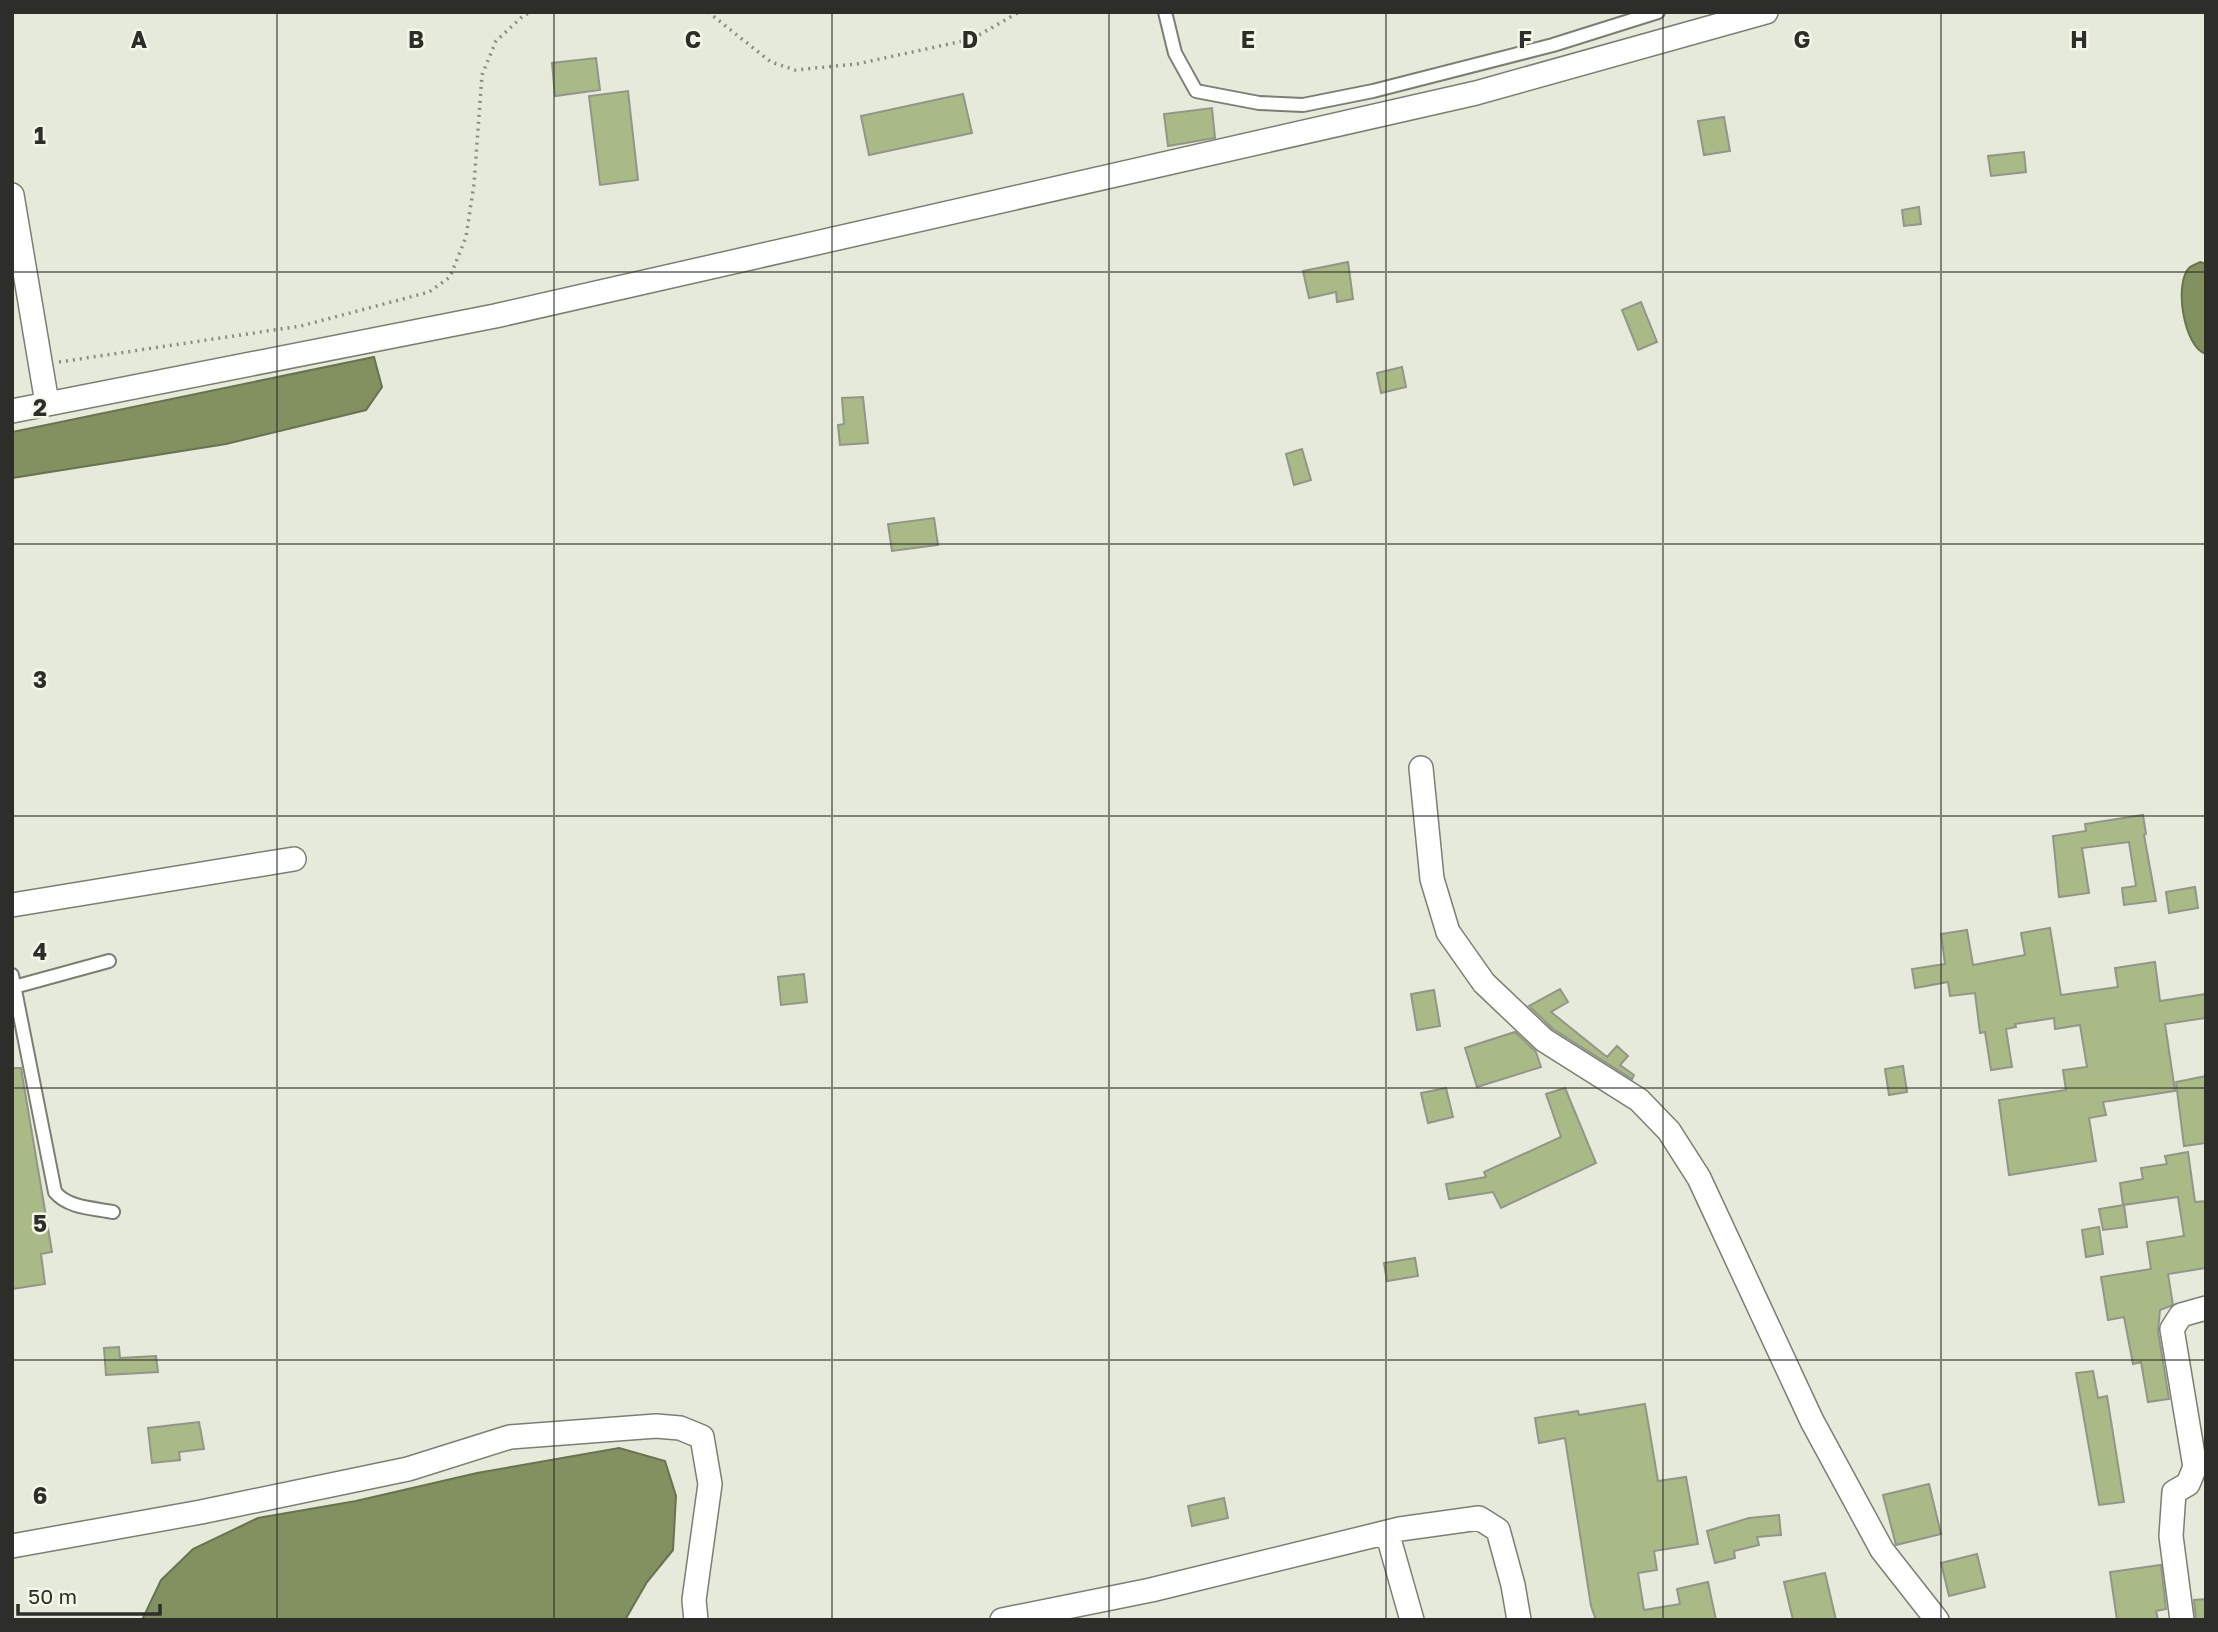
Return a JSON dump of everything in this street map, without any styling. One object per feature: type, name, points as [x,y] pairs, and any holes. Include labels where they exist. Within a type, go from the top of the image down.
[{"type":"street","points":[[12,411],[495,316],[1462,97],[1766,12]]},
{"type":"street","points":[[12,195],[47,404]]},
{"type":"street","points":[[1421,768],[1432,879],[1448,932],[1483,983],[1544,1040],[1639,1100],[1669,1131],[1699,1178],[1812,1421],[1876,1538],[1937,1620]]},
{"type":"street","points":[[12,905],[294,859]]},
{"type":"street","points":[[2182,1620],[2171,1536],[2174,1492],[2188,1484],[2195,1467],[2172,1329],[2181,1315],[2206,1308]]},
{"type":"street","points":[[12,1546],[201,1512],[408,1469],[510,1437],[656,1426],[680,1427],[702,1437],[710,1484],[694,1600],[695,1620]]},
{"type":"street","points":[[1002,1620],[1151,1590],[1387,1532],[1479,1518],[1498,1530],[1513,1585],[1519,1620]]},
{"type":"street","points":[[1387,1532],[1412,1620]]},
{"type":"lane","points":[[1165,12],[1175,53],[1196,91],[1259,103],[1303,105],[1373,91],[1553,45],[1658,12]]},
{"type":"lane","points":[[109,961],[13,981],[55,1192],[61,1200],[72,1204],[113,1212]]},
{"type":"path","points":[[40,364],[301,326],[429,292],[439,285],[450,277],[466,237],[474,184],[482,75],[496,41],[524,15],[533,12]]},
{"type":"path","points":[[708,12],[771,62],[795,70],[857,64],[972,39],[1019,12]]},
{"type":"shaded area","points":[[2200,262],[2206,264],[2206,354],[2198,349],[2192,340],[2183,314],[2182,300],[2185,275],[2190,267]]},
{"type":"shaded area","points":[[374,357],[382,387],[366,410],[226,444],[12,478],[12,432]]},
{"type":"shaded area","points":[[619,1448],[665,1461],[676,1496],[673,1550],[647,1582],[625,1620],[142,1620],[161,1580],[193,1549],[258,1518],[356,1501],[477,1473]]},
{"type":"building","points":[[596,58],[600,90],[555,96],[552,63]]},
{"type":"building","points":[[628,91],[638,180],[600,185],[589,96]]},
{"type":"building","points":[[963,94],[972,133],[869,155],[861,116]]},
{"type":"building","points":[[1212,108],[1215,138],[1168,146],[1164,114]]},
{"type":"building","points":[[1724,117],[1730,151],[1704,155],[1698,121]]},
{"type":"building","points":[[2024,152],[2026,172],[1991,176],[1988,156]]},
{"type":"building","points":[[1919,207],[1921,224],[1904,226],[1902,210]]},
{"type":"building","points":[[1348,262],[1353,299],[1337,302],[1336,292],[1309,298],[1303,271]]},
{"type":"building","points":[[1641,302],[1657,342],[1638,350],[1622,310]]},
{"type":"building","points":[[1402,367],[1406,387],[1381,393],[1377,373]]},
{"type":"building","points":[[863,397],[868,443],[840,445],[838,425],[844,424],[842,398]]},
{"type":"building","points":[[1302,449],[1311,480],[1294,485],[1286,454]]},
{"type":"building","points":[[934,518],[938,545],[892,551],[888,524]]},
{"type":"building","points":[[2143,815],[2156,901],[2124,905],[2122,888],[2136,886],[2129,842],[2082,848],[2089,893],[2059,897],[2053,836],[2086,831],[2085,824]]},
{"type":"building","points":[[2195,887],[2198,908],[2169,913],[2166,892]]},
{"type":"building","points":[[2050,928],[2061,995],[2118,987],[2115,968],[2155,962],[2160,1001],[2206,994],[2206,1018],[2165,1024],[2175,1091],[2103,1102],[2106,1115],[2089,1118],[2096,1161],[2009,1175],[1999,1100],[2066,1090],[2063,1070],[2087,1067],[2080,1025],[2055,1029],[2054,1018],[2015,1024],[2016,1027],[2006,1029],[2012,1067],[1991,1070],[1985,1032],[1980,1033],[1975,993],[1950,996],[1948,982],[1915,988],[1912,969],[1945,964],[1941,934],[1967,930],[1973,965],[2025,955],[2021,933]]},
{"type":"building","points":[[804,974],[807,1002],[781,1005],[778,977]]},
{"type":"building","points":[[1560,989],[1568,1002],[1551,1012],[1607,1057],[1617,1046],[1628,1056],[1620,1065],[1634,1075],[1632,1079],[1553,1029],[1529,1006]]},
{"type":"building","points":[[1434,990],[1440,1026],[1417,1030],[1411,994]]},
{"type":"building","points":[[1515,1032],[1536,1052],[1541,1067],[1477,1087],[1465,1048]]},
{"type":"building","points":[[1903,1066],[1907,1092],[1889,1095],[1885,1069]]},
{"type":"building","points":[[12,1068],[21,1068],[52,1252],[41,1254],[45,1284],[12,1289]]},
{"type":"building","points":[[2206,1076],[2206,1143],[2184,1146],[2176,1082]]},
{"type":"building","points":[[1446,1088],[1453,1117],[1428,1123],[1421,1093]]},
{"type":"building","points":[[1565,1088],[1596,1163],[1501,1208],[1493,1192],[1449,1199],[1446,1184],[1486,1177],[1484,1172],[1561,1137],[1546,1094]]},
{"type":"building","points":[[2188,1152],[2195,1202],[2206,1201],[2206,1268],[2168,1274],[2173,1305],[2160,1310],[2158,1331],[2169,1399],[2148,1402],[2141,1362],[2133,1364],[2124,1317],[2108,1320],[2101,1277],[2151,1269],[2147,1242],[2184,1236],[2178,1197],[2123,1205],[2120,1183],[2143,1179],[2141,1168],[2167,1164],[2165,1156]]},
{"type":"building","points":[[2124,1205],[2127,1227],[2103,1230],[2099,1209]]},
{"type":"building","points":[[2099,1227],[2103,1254],[2086,1257],[2082,1230]]},
{"type":"building","points":[[1415,1258],[1418,1276],[1387,1281],[1384,1263]]},
{"type":"building","points":[[119,1347],[120,1358],[156,1356],[158,1372],[106,1375],[104,1348]]},
{"type":"building","points":[[2093,1371],[2098,1398],[2107,1396],[2124,1502],[2099,1505],[2076,1373]]},
{"type":"building","points":[[1645,1404],[1658,1481],[1686,1477],[1698,1544],[1654,1551],[1657,1570],[1638,1573],[1644,1610],[1680,1604],[1677,1589],[1708,1582],[1716,1620],[1596,1620],[1591,1606],[1565,1438],[1539,1443],[1535,1418],[1578,1411],[1579,1415]]},
{"type":"building","points":[[199,1422],[204,1449],[179,1452],[180,1460],[152,1463],[148,1428]]},
{"type":"building","points":[[1929,1484],[1941,1534],[1896,1545],[1883,1495]]},
{"type":"building","points":[[1224,1498],[1228,1518],[1192,1526],[1188,1506]]},
{"type":"building","points":[[1779,1515],[1781,1535],[1757,1537],[1759,1545],[1734,1551],[1735,1558],[1715,1563],[1707,1531],[1749,1518]]},
{"type":"building","points":[[1977,1554],[1985,1587],[1949,1596],[1941,1563]]},
{"type":"building","points":[[2161,1565],[2166,1609],[2156,1611],[2158,1620],[2117,1620],[2110,1572]]},
{"type":"building","points":[[1825,1573],[1836,1620],[1793,1620],[1784,1582]]},
{"type":"building","points":[[2206,1599],[2206,1620],[2196,1620],[2194,1600]]}]
